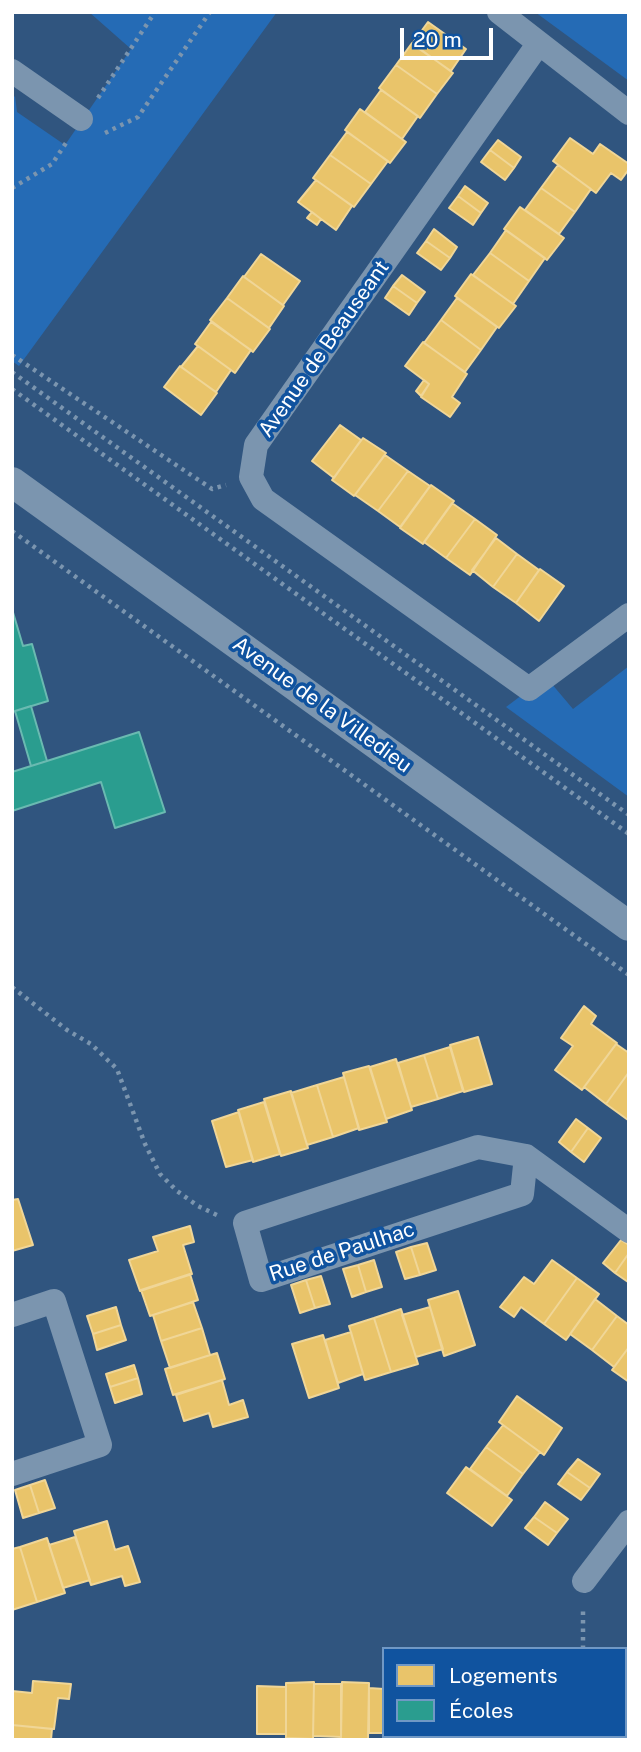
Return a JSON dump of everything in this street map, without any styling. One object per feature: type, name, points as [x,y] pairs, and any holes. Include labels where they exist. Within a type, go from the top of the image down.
[{"type":"street","points":[[499,12],[629,113]]},
{"type":"street","name":"Avenue de Beauseant","points":[[251,477],[256,445],[539,43]]},
{"type":"street","points":[[12,71],[81,119]]},
{"type":"street","points":[[251,477],[263,499],[529,690],[629,615]]},
{"type":"street","name":"Avenue de la Villedieu","points":[[13,482],[629,926]]},
{"type":"street","points":[[245,1223],[478,1146],[526,1156],[629,1231]]},
{"type":"street","name":"Rue de Paulhac","points":[[245,1223],[261,1280],[522,1194],[526,1156]]},
{"type":"street","points":[[12,1315],[54,1301],[100,1445],[12,1474]]},
{"type":"street","points":[[584,1581],[629,1521]]},
{"type":"path","points":[[12,188],[52,164],[155,12]]},
{"type":"path","points":[[102,134],[138,117],[210,12]]},
{"type":"path","points":[[61,151],[71,147]]},
{"type":"path","points":[[12,355],[212,488],[251,477]]},
{"type":"path","points":[[12,372],[629,815]]},
{"type":"path","points":[[12,389],[629,834]]},
{"type":"path","points":[[12,531],[629,975]]},
{"type":"path","points":[[12,987],[67,1030],[91,1044],[117,1069],[145,1144],[160,1174],[198,1206],[225,1219],[245,1223]]},
{"type":"path","points":[[583,1647],[584,1581]]},
{"type":"shaded area","points":[[89,12],[277,12],[19,366],[12,361],[12,99],[15,96],[17,112],[65,145],[131,49]]},
{"type":"shaded area","points":[[535,12],[629,12],[629,81]]},
{"type":"shaded area","points":[[629,666],[629,797],[506,707],[526,692],[551,683],[573,709]]},
{"type":"building: Logements","points":[[428,22],[466,49],[451,71],[412,44]]},
{"type":"building: Logements","points":[[412,43],[453,73],[437,94],[396,65]]},
{"type":"building: Logements","points":[[396,65],[437,94],[420,118],[379,88]]},
{"type":"building: Logements","points":[[381,90],[418,116],[402,139],[365,112]]},
{"type":"building: Logements","points":[[360,109],[406,142],[390,163],[345,130]]},
{"type":"building: Logements","points":[[347,132],[388,161],[371,184],[330,155]]},
{"type":"building: Logements","points":[[570,138],[593,154],[600,144],[629,164],[629,169],[621,180],[611,173],[596,193],[553,161]]},
{"type":"building: Logements","points":[[498,140],[521,157],[514,168],[490,150]]},
{"type":"building: Logements","points":[[490,150],[514,168],[505,180],[481,162]]},
{"type":"building: Logements","points":[[330,155],[371,184],[354,207],[313,178]]},
{"type":"building: Logements","points":[[558,165],[591,189],[575,212],[541,188]]},
{"type":"building: Logements","points":[[316,180],[352,206],[336,230],[298,202]]},
{"type":"building: Logements","points":[[465,186],[488,203],[481,213],[458,196]]},
{"type":"building: Logements","points":[[541,188],[575,212],[559,234],[525,210]]},
{"type":"building: Logements","points":[[458,196],[481,213],[473,225],[449,208]]},
{"type":"building: Logements","points":[[520,207],[564,238],[547,260],[504,229]]},
{"type":"building: Logements","points":[[312,212],[321,219],[317,225],[307,218]]},
{"type":"building: Logements","points":[[434,229],[457,247],[450,258],[426,241]]},
{"type":"building: Logements","points":[[506,230],[545,258],[529,281],[490,253]]},
{"type":"building: Logements","points":[[426,241],[450,258],[441,270],[417,253]]},
{"type":"building: Logements","points":[[490,253],[529,281],[513,304],[473,275]]},
{"type":"building: Logements","points":[[261,254],[300,281],[283,305],[244,277]]},
{"type":"building: Logements","points":[[471,274],[516,306],[499,328],[455,296]]},
{"type":"building: Logements","points":[[402,275],[425,292],[417,303],[393,286]]},
{"type":"building: Logements","points":[[243,276],[284,306],[269,328],[227,298]]},
{"type":"building: Logements","points":[[393,286],[417,303],[409,315],[385,298]]},
{"type":"building: Logements","points":[[227,298],[270,329],[253,352],[210,320]]},
{"type":"building: Logements","points":[[457,298],[497,327],[481,350],[441,320]]},
{"type":"building: Logements","points":[[441,320],[481,350],[465,372],[424,343]]},
{"type":"building: Logements","points":[[211,322],[251,350],[235,373],[195,344]]},
{"type":"building: Logements","points":[[423,342],[467,374],[452,397],[460,403],[450,417],[421,397],[429,384],[405,366]]},
{"type":"building: Logements","points":[[198,346],[231,370],[216,392],[181,367]]},
{"type":"building: Logements","points":[[180,366],[217,393],[201,415],[164,387]]},
{"type":"building: Logements","points":[[424,380],[429,384],[421,396],[416,391]]},
{"type":"building: Logements","points":[[340,425],[361,440],[334,478],[312,461]]},
{"type":"building: Logements","points":[[363,438],[386,453],[354,496],[332,480]]},
{"type":"building: Logements","points":[[385,455],[408,471],[378,511],[355,495]]},
{"type":"building: Logements","points":[[408,471],[430,486],[400,527],[378,511]]},
{"type":"building: Logements","points":[[431,485],[454,501],[423,544],[400,528]]},
{"type":"building: Logements","points":[[452,503],[475,519],[446,558],[424,542]]},
{"type":"building: Logements","points":[[475,519],[497,535],[470,575],[446,558]]},
{"type":"building: Logements","points":[[496,538],[517,554],[493,587],[472,570]]},
{"type":"building: Logements","points":[[517,554],[539,570],[516,603],[493,587]]},
{"type":"building: Logements","points":[[540,569],[564,586],[539,621],[516,603]]},
{"type":"building: Logements","points":[[584,1006],[596,1016],[591,1024],[617,1043],[582,1090],[555,1070],[573,1046],[561,1038]]},
{"type":"building: Logements","points":[[478,1037],[492,1084],[464,1092],[450,1045]]},
{"type":"building: Logements","points":[[616,1044],[629,1053],[629,1072],[606,1104],[584,1087]]},
{"type":"building: Logements","points":[[450,1047],[463,1091],[438,1099],[424,1055]]},
{"type":"building: Logements","points":[[424,1055],[438,1099],[411,1107],[398,1063]]},
{"type":"building: Logements","points":[[396,1059],[412,1110],[386,1119],[370,1067]]},
{"type":"building: Logements","points":[[369,1066],[387,1122],[359,1130],[343,1073]]},
{"type":"building: Logements","points":[[629,1072],[629,1119],[628,1120],[606,1104]]},
{"type":"building: Logements","points":[[344,1077],[359,1128],[333,1137],[317,1085]]},
{"type":"building: Logements","points":[[317,1085],[333,1137],[307,1145],[291,1093]]},
{"type":"building: Logements","points":[[291,1091],[308,1148],[281,1156],[264,1099]]},
{"type":"building: Logements","points":[[264,1102],[280,1154],[253,1162],[238,1110]]},
{"type":"building: Logements","points":[[239,1112],[253,1160],[226,1167],[212,1121]]},
{"type":"building: Logements","points":[[576,1119],[588,1128],[571,1152],[559,1142]]},
{"type":"building: Logements","points":[[588,1128],[601,1138],[584,1162],[571,1152]]},
{"type":"building: Logements","points":[[18,1199],[33,1245],[12,1251],[12,1200]]},
{"type":"building: Logements","points":[[190,1226],[194,1242],[183,1245],[192,1274],[140,1291],[129,1260],[158,1251],[153,1237]]},
{"type":"building: Logements","points":[[621,1240],[629,1245],[629,1253],[615,1273],[603,1263]]},
{"type":"building: Logements","points":[[427,1243],[436,1270],[420,1275],[411,1247]]},
{"type":"building: Logements","points":[[411,1247],[420,1275],[405,1279],[396,1252]]},
{"type":"building: Logements","points":[[629,1253],[629,1282],[628,1282],[615,1273]]},
{"type":"building: Logements","points":[[374,1260],[382,1287],[366,1292],[358,1265]]},
{"type":"building: Logements","points":[[552,1260],[577,1278],[544,1324],[521,1307],[514,1317],[500,1307],[524,1277],[534,1284]]},
{"type":"building: Logements","points":[[358,1265],[366,1292],[352,1297],[343,1269]]},
{"type":"building: Logements","points":[[190,1274],[198,1300],[150,1316],[141,1290]]},
{"type":"building: Logements","points":[[321,1276],[330,1304],[315,1308],[306,1280]]},
{"type":"building: Logements","points":[[577,1278],[599,1294],[566,1340],[544,1324]]},
{"type":"building: Logements","points":[[306,1280],[315,1308],[300,1313],[291,1285]]},
{"type":"building: Logements","points":[[458,1291],[475,1345],[444,1356],[428,1300]]},
{"type":"building: Logements","points":[[595,1299],[617,1316],[592,1350],[570,1334]]},
{"type":"building: Logements","points":[[193,1302],[202,1328],[161,1341],[153,1315]]},
{"type":"building: Logements","points":[[116,1307],[121,1325],[93,1334],[87,1316]]},
{"type":"building: Logements","points":[[430,1307],[443,1349],[416,1357],[402,1315]]},
{"type":"building: Logements","points":[[401,1309],[418,1364],[391,1372],[374,1318]]},
{"type":"building: Logements","points":[[617,1316],[629,1325],[629,1347],[614,1367],[592,1350]]},
{"type":"building: Logements","points":[[374,1318],[391,1372],[365,1380],[349,1326]]},
{"type":"building: Logements","points":[[121,1325],[126,1340],[97,1350],[93,1334]]},
{"type":"building: Logements","points":[[202,1328],[210,1355],[170,1368],[161,1341]]},
{"type":"building: Logements","points":[[351,1332],[363,1374],[338,1383],[325,1340]]},
{"type":"building: Logements","points":[[323,1335],[339,1388],[309,1398],[292,1344]]},
{"type":"building: Logements","points":[[629,1347],[629,1382],[612,1370]]},
{"type":"building: Logements","points":[[217,1353],[225,1379],[173,1395],[165,1369]]},
{"type":"building: Logements","points":[[134,1365],[138,1378],[110,1387],[106,1374]]},
{"type":"building: Logements","points":[[138,1378],[142,1394],[115,1403],[110,1387]]},
{"type":"building: Logements","points":[[222,1380],[229,1405],[243,1400],[248,1417],[213,1427],[209,1413],[184,1421],[176,1395]]},
{"type":"building: Logements","points":[[517,1396],[562,1428],[544,1455],[499,1422]]},
{"type":"building: Logements","points":[[503,1425],[540,1452],[523,1474],[486,1447]]},
{"type":"building: Logements","points":[[486,1447],[523,1474],[507,1496],[470,1469]]},
{"type":"building: Logements","points":[[578,1459],[600,1474],[590,1488],[567,1472]]},
{"type":"building: Logements","points":[[466,1467],[512,1500],[492,1526],[447,1493]]},
{"type":"building: Logements","points":[[567,1472],[590,1488],[581,1500],[558,1484]]},
{"type":"building: Logements","points":[[45,1480],[55,1508],[39,1513],[30,1485]]},
{"type":"building: Logements","points":[[30,1485],[39,1513],[23,1518],[15,1490]]},
{"type":"building: Logements","points":[[545,1502],[568,1519],[557,1533],[534,1517]]},
{"type":"building: Logements","points":[[534,1517],[557,1533],[548,1545],[525,1528]]},
{"type":"building: Logements","points":[[107,1521],[115,1550],[128,1546],[140,1582],[125,1586],[122,1576],[91,1585],[74,1531]]},
{"type":"building: Logements","points":[[75,1537],[90,1580],[63,1588],[49,1545]]},
{"type":"building: Logements","points":[[47,1538],[65,1593],[37,1602],[20,1547]]},
{"type":"building: Logements","points":[[20,1547],[37,1602],[12,1610],[12,1549]]},
{"type":"building: Logements","points":[[33,1681],[71,1684],[69,1699],[58,1698],[54,1729],[12,1725],[12,1691],[32,1693]]},
{"type":"building: Logements","points":[[314,1682],[313,1739],[286,1738],[286,1683]]},
{"type":"building: Logements","points":[[342,1682],[369,1683],[368,1739],[341,1739]]},
{"type":"building: Logements","points":[[314,1684],[341,1684],[341,1737],[313,1736]]},
{"type":"building: Logements","points":[[257,1686],[286,1687],[286,1734],[257,1734]]},
{"type":"building: Logements","points":[[369,1688],[382,1689],[382,1733],[369,1733]]},
{"type":"building: Logements","points":[[12,1725],[52,1729],[51,1740],[12,1740]]},
{"type":"building: Logements","points":[[452,1738],[452,1740],[424,1739]]},
{"type":"building: Logements","points":[[480,1738],[508,1738],[508,1740]]},
{"type":"building: Écoles","points":[[12,609],[23,646],[32,644],[48,701],[12,712]]},
{"type":"building: Écoles","points":[[31,706],[47,761],[31,766],[15,711]]},
{"type":"building: Écoles","points":[[139,732],[165,812],[115,828],[101,782],[12,811],[12,772]]}]
